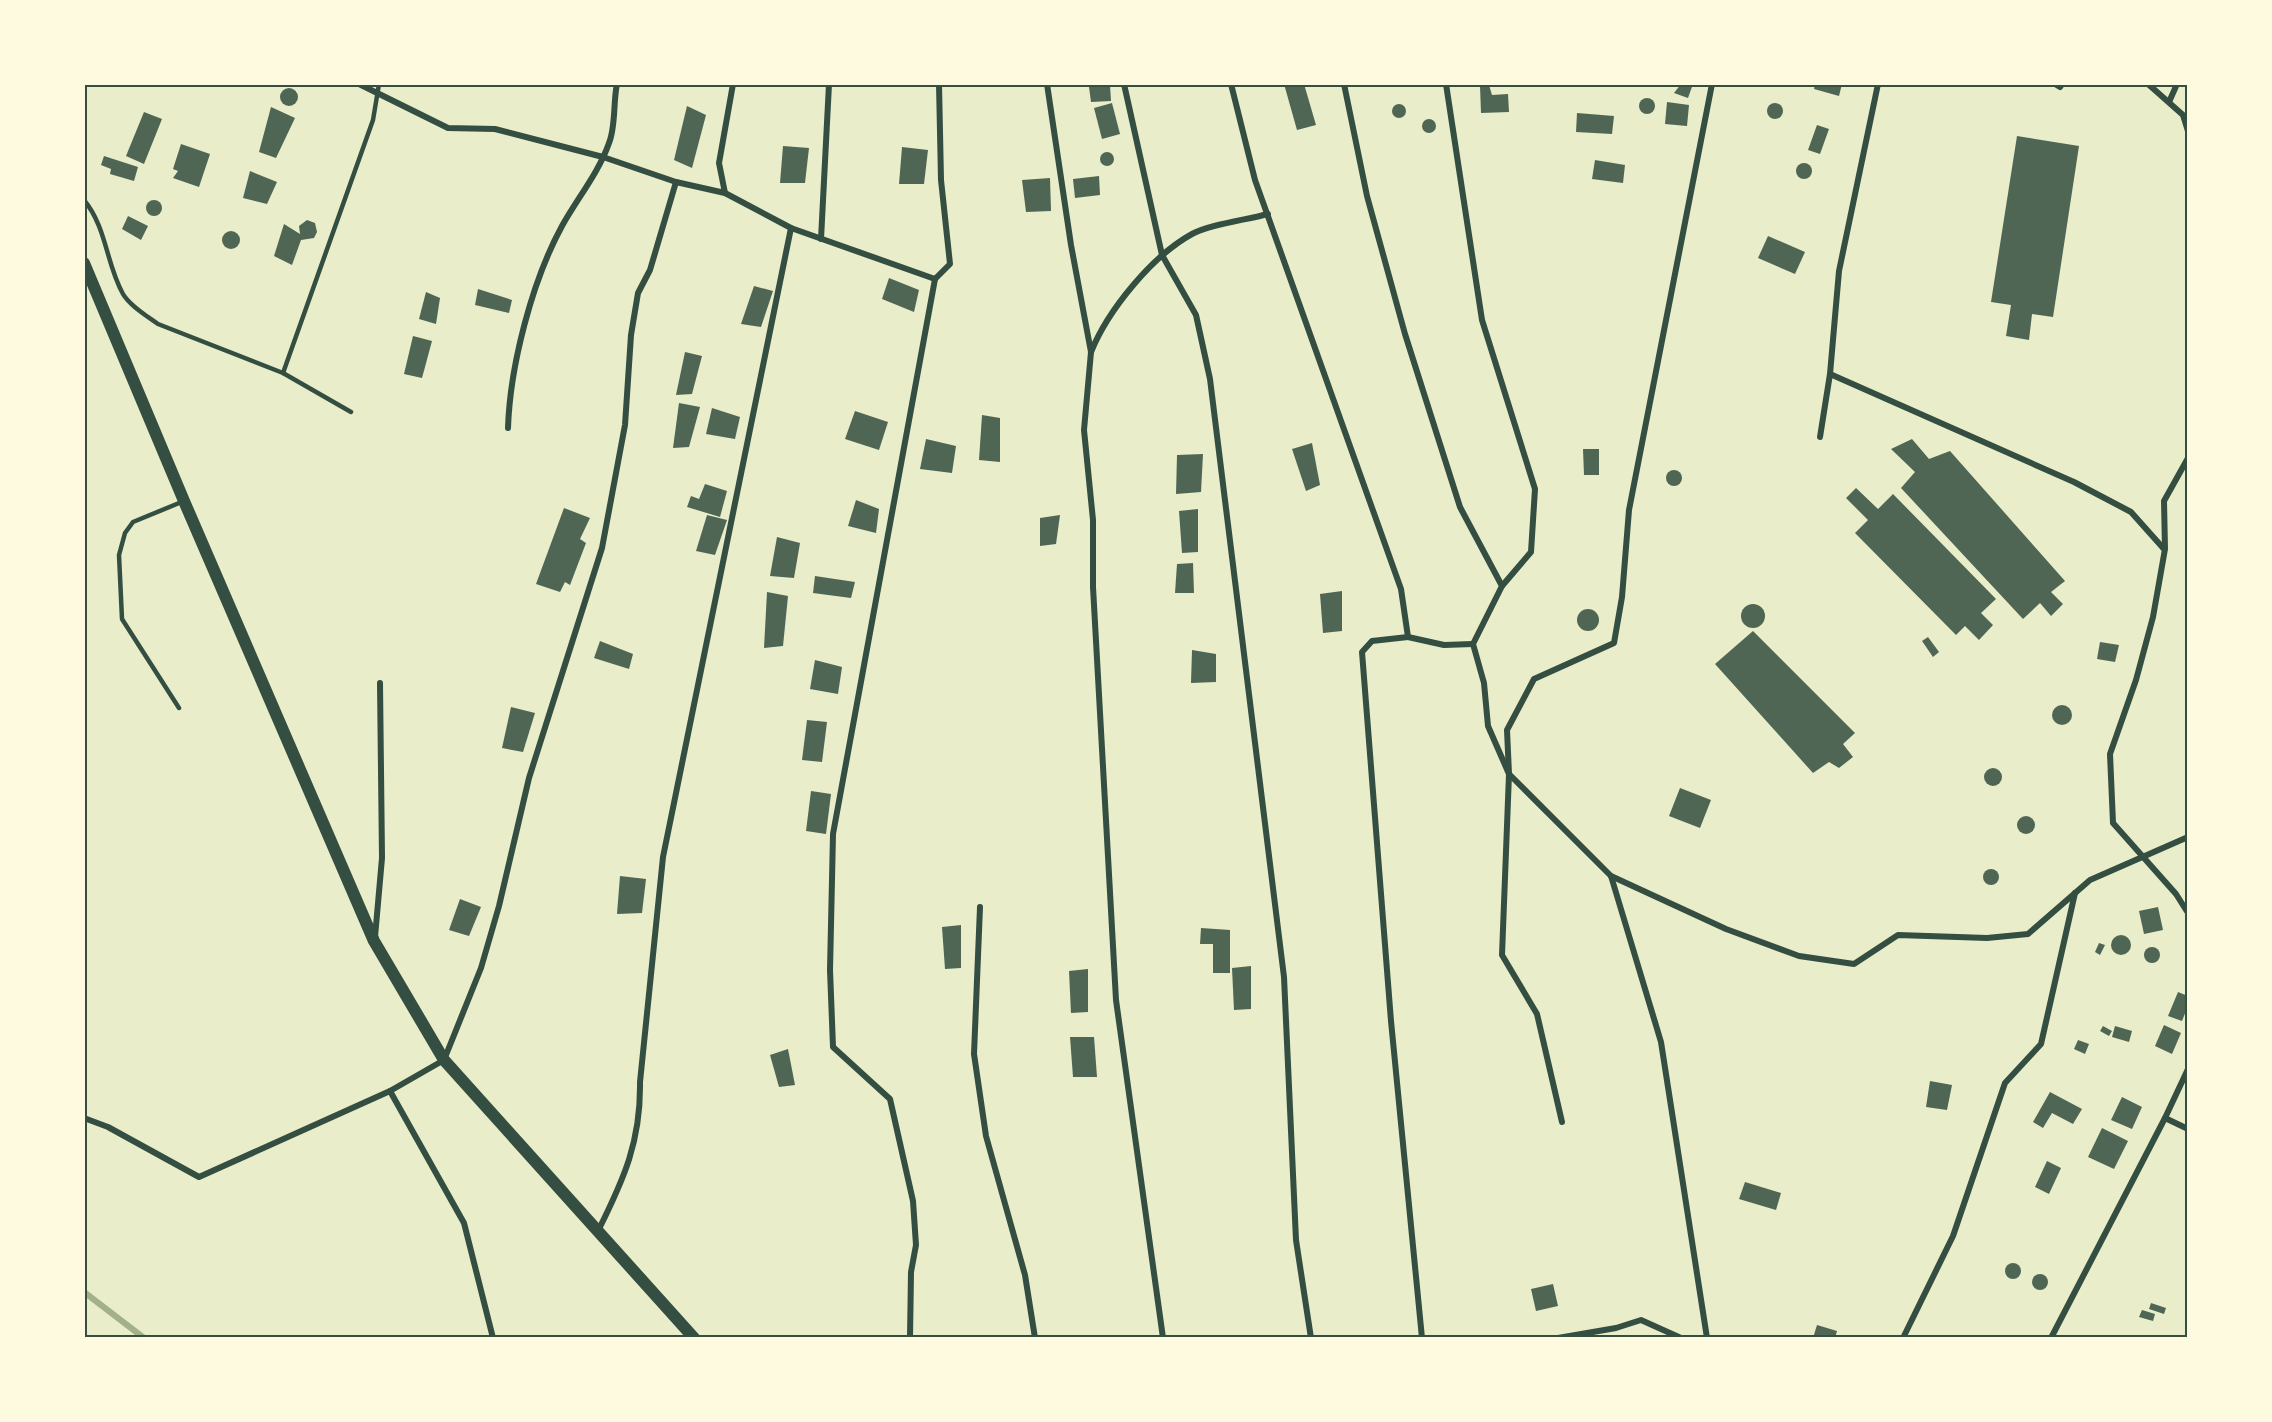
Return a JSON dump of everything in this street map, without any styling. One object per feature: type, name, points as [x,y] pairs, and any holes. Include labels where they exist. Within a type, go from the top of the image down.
[{"type":"main road","points":[[84,263],[374,941],[444,1060],[694,1338]]},
{"type":"street","points":[[359,84],[378,88],[448,128],[495,129],[603,157],[676,182],[725,194],[791,228],[935,279]]},
{"type":"street","points":[[508,428],[509,402],[517,355],[539,276],[561,228],[603,157],[610,140],[617,84]]},
{"type":"street","points":[[725,194],[719,163],[733,84]]},
{"type":"street","points":[[821,239],[830,84]]},
{"type":"street","points":[[910,1338],[911,1272],[916,1245],[913,1201],[890,1099],[833,1047],[830,970],[833,834],[935,279],[950,264],[941,180],[939,84]]},
{"type":"street","points":[[1047,84],[1071,245],[1091,352],[1084,430],[1093,520],[1093,587],[1116,1000],[1163,1338]]},
{"type":"street","points":[[1124,84],[1162,255],[1196,315],[1210,379],[1284,977],[1294,1146],[1296,1240],[1311,1338]]},
{"type":"street","points":[[1230,84],[1255,180],[1401,589],[1408,637]]},
{"type":"street","points":[[1344,84],[1367,196],[1405,334],[1460,507],[1502,586]]},
{"type":"street","points":[[1446,84],[1482,320],[1535,489],[1531,552],[1502,586],[1473,644],[1484,683],[1488,726],[1509,774],[1611,876],[1726,929],[1799,956],[1854,964],[1898,935],[1986,938],[2028,934],[2090,880],[2188,837]]},
{"type":"street","points":[[1562,1122],[1537,1014],[1502,955],[1509,774],[1507,730],[1534,679],[1614,644],[1623,597],[1629,510],[1712,84]]},
{"type":"street","points":[[1820,437],[1830,374],[1839,271],[1878,84]]},
{"type":"street","points":[[2055,84],[2060,87],[2062,84]]},
{"type":"street","points":[[2148,84],[2183,115],[2188,131]]},
{"type":"street","points":[[2169,102],[2177,84]]},
{"type":"street","points":[[84,1118],[108,1127],[199,1177],[390,1091],[444,1060],[481,968],[499,906],[529,778],[602,548],[625,425],[631,334],[638,293],[650,270],[676,182]]},
{"type":"street","points":[[1091,352],[1100,331],[1136,284],[1162,255],[1193,233],[1268,214]]},
{"type":"street","points":[[597,1232],[625,1176],[640,1116],[640,1082],[663,857],[791,228]]},
{"type":"street","points":[[1830,374],[2074,482],[2131,512],[2165,549]]},
{"type":"street","points":[[2188,458],[2164,501],[2165,549],[2152,617],[2141,659],[2109,754],[2113,823],[2176,894],[2188,913]]},
{"type":"street","points":[[1422,1338],[1390,1021],[1362,652],[1371,640],[1408,637],[1444,645],[1473,644]]},
{"type":"street","points":[[374,941],[382,858],[380,682]]},
{"type":"street","points":[[1611,876],[1660,1042],[1707,1338]]},
{"type":"street","points":[[1903,1338],[1953,1236],[2005,1083],[2041,1044],[2075,892]]},
{"type":"street","points":[[980,907],[974,1054],[986,1136],[1025,1275],[1035,1338]]},
{"type":"street","points":[[84,929],[84,970]]},
{"type":"street","points":[[2051,1338],[2188,1069]]},
{"type":"street","points":[[390,1091],[464,1223],[492,1338]]},
{"type":"street","points":[[2165,1118],[2188,1129]]},
{"type":"street","points":[[1558,1338],[1616,1328],[1641,1320],[1681,1338]]},
{"type":"lane","points":[[284,374],[374,120],[378,88]]},
{"type":"lane","points":[[84,200],[96,214],[123,296],[141,312],[158,324],[284,374],[351,412]]},
{"type":"lane","points":[[179,708],[122,619],[119,555],[125,532],[133,522],[184,501]]},
{"type":"building","points":[[1284,84],[1304,84],[1316,125],[1297,130]]},
{"type":"building","points":[[1681,84],[1693,84],[1688,98],[1674,93]]},
{"type":"building","points":[[1815,84],[1842,84],[1839,96],[1814,89]]},
{"type":"building","points":[[1110,85],[1111,101],[1091,102],[1089,87]]},
{"type":"building","points":[[1489,85],[1492,95],[1508,94],[1509,112],[1481,113],[1480,86]]},
{"type":"building","points":[[289,88],[295,91],[298,97],[295,103],[289,106],[283,103],[280,97],[283,91]]},
{"type":"building","points":[[1644,98],[1650,98],[1655,106],[1653,112],[1644,114],[1639,109],[1639,103]]},
{"type":"building","points":[[1667,102],[1689,105],[1687,126],[1665,124]]},
{"type":"building","points":[[1112,103],[1120,134],[1102,139],[1094,108]]},
{"type":"building","points":[[1772,103],[1778,103],[1783,111],[1781,117],[1772,119],[1767,114],[1767,108]]},
{"type":"building","points":[[1399,104],[1404,106],[1406,111],[1404,116],[1399,118],[1394,116],[1392,111],[1394,106]]},
{"type":"building","points":[[687,106],[706,115],[692,168],[674,160]]},
{"type":"building","points":[[271,107],[295,118],[276,158],[259,152]]},
{"type":"building","points":[[144,112],[162,119],[144,164],[126,156]]},
{"type":"building","points":[[1577,113],[1614,116],[1612,134],[1576,132]]},
{"type":"building","points":[[1429,119],[1434,121],[1436,126],[1434,131],[1429,133],[1424,131],[1422,126],[1424,121]]},
{"type":"building","points":[[1817,125],[1829,129],[1820,154],[1808,150]]},
{"type":"building","points":[[2017,136],[2079,146],[2053,317],[2032,314],[2029,340],[2006,336],[2011,305],[1991,302]]},
{"type":"building","points":[[181,144],[210,154],[199,187],[173,178],[178,171],[173,169]]},
{"type":"building","points":[[783,146],[809,148],[805,183],[780,183]]},
{"type":"building","points":[[902,147],[928,150],[924,184],[899,184]]},
{"type":"building","points":[[1107,152],[1112,154],[1114,159],[1112,164],[1107,166],[1102,164],[1100,159],[1102,154]]},
{"type":"building","points":[[104,156],[138,167],[134,181],[110,174],[111,169],[101,165]]},
{"type":"building","points":[[1595,160],[1625,165],[1623,183],[1592,179]]},
{"type":"building","points":[[1801,163],[1807,163],[1812,171],[1810,177],[1801,179],[1796,174],[1796,168]]},
{"type":"building","points":[[250,171],[277,182],[267,204],[243,198]]},
{"type":"building","points":[[1099,176],[1100,195],[1075,198],[1073,179]]},
{"type":"building","points":[[1050,178],[1051,211],[1026,212],[1022,180]]},
{"type":"building","points":[[151,200],[157,200],[162,208],[160,214],[151,216],[146,211],[146,205]]},
{"type":"building","points":[[128,216],[148,226],[141,240],[122,229]]},
{"type":"building","points":[[307,220],[315,223],[317,232],[314,238],[301,240],[292,265],[274,256],[284,224],[300,234],[299,226]]},
{"type":"building","points":[[231,231],[237,234],[240,240],[237,246],[231,249],[225,246],[222,240],[225,234]]},
{"type":"building","points":[[1768,236],[1805,252],[1795,274],[1758,258]]},
{"type":"building","points":[[889,278],[919,290],[914,312],[882,299]]},
{"type":"building","points":[[754,286],[773,291],[761,327],[741,324]]},
{"type":"building","points":[[478,289],[512,300],[509,313],[475,305]]},
{"type":"building","points":[[426,292],[440,298],[436,324],[419,319]]},
{"type":"building","points":[[413,336],[432,341],[422,378],[404,374]]},
{"type":"building","points":[[685,352],[702,356],[692,394],[676,395]]},
{"type":"building","points":[[679,403],[700,407],[689,447],[673,448]]},
{"type":"building","points":[[712,408],[740,417],[735,439],[706,434]]},
{"type":"building","points":[[855,411],[888,422],[879,450],[845,439]]},
{"type":"building","points":[[982,415],[1000,418],[1000,462],[979,460]]},
{"type":"building","points":[[926,439],[956,446],[952,473],[920,469]]},
{"type":"building","points":[[1912,439],[1929,459],[1950,451],[2065,581],[2051,592],[2063,604],[2051,616],[2040,603],[2023,619],[1901,488],[1915,472],[1891,449]]},
{"type":"building","points":[[1312,443],[1320,485],[1306,491],[1292,449]]},
{"type":"building","points":[[1583,449],[1599,449],[1599,475],[1584,475]]},
{"type":"building","points":[[1203,454],[1201,492],[1176,494],[1177,455]]},
{"type":"building","points":[[1674,470],[1682,478],[1674,486],[1666,478]]},
{"type":"building","points":[[705,484],[727,491],[720,517],[687,507],[691,496],[699,499]]},
{"type":"building","points":[[1856,488],[1878,509],[1893,494],[1996,599],[1981,613],[1993,625],[1979,640],[1965,626],[1956,635],[1855,533],[1868,520],[1846,498]]},
{"type":"building","points":[[856,500],[879,509],[876,533],[848,526]]},
{"type":"building","points":[[564,508],[590,518],[580,539],[586,543],[570,585],[565,582],[560,592],[536,584]]},
{"type":"building","points":[[1198,509],[1198,552],[1182,553],[1179,511]]},
{"type":"building","points":[[707,515],[727,520],[715,555],[696,551]]},
{"type":"building","points":[[1060,515],[1056,544],[1040,546],[1040,518]]},
{"type":"building","points":[[777,537],[800,543],[794,578],[770,576]]},
{"type":"building","points":[[1193,563],[1194,593],[1175,593],[1177,564]]},
{"type":"building","points":[[815,576],[855,582],[851,598],[813,593]]},
{"type":"building","points":[[1342,591],[1342,631],[1323,633],[1320,594]]},
{"type":"building","points":[[767,592],[788,596],[783,646],[764,648]]},
{"type":"building","points":[[1753,604],[1761,608],[1765,616],[1761,624],[1753,628],[1745,624],[1741,616],[1745,608]]},
{"type":"building","points":[[1584,609],[1592,609],[1599,616],[1599,624],[1592,631],[1584,631],[1577,624],[1577,616]]},
{"type":"building","points":[[1753,631],[1855,733],[1843,744],[1853,757],[1839,768],[1829,762],[1813,773],[1715,664]]},
{"type":"building","points":[[1928,637],[1939,652],[1933,657],[1922,641]]},
{"type":"building","points":[[600,641],[633,654],[629,669],[594,658]]},
{"type":"building","points":[[2100,642],[2119,645],[2115,662],[2097,659]]},
{"type":"building","points":[[1192,650],[1216,654],[1216,682],[1191,683]]},
{"type":"building","points":[[815,660],[842,667],[838,694],[810,689]]},
{"type":"building","points":[[2062,705],[2069,708],[2072,715],[2069,722],[2062,725],[2055,722],[2052,715],[2055,708]]},
{"type":"building","points":[[511,707],[535,713],[523,752],[502,748]]},
{"type":"building","points":[[807,720],[827,722],[822,762],[802,760]]},
{"type":"building","points":[[1993,768],[1999,771],[2002,777],[1999,783],[1993,786],[1987,783],[1984,777],[1987,771]]},
{"type":"building","points":[[1680,788],[1711,800],[1700,828],[1669,816]]},
{"type":"building","points":[[811,791],[831,794],[826,834],[806,831]]},
{"type":"building","points":[[2026,816],[2032,819],[2035,825],[2032,831],[2026,834],[2020,831],[2017,825],[2020,819]]},
{"type":"building","points":[[1988,869],[1994,869],[1999,877],[1997,883],[1988,885],[1983,880],[1983,874]]},
{"type":"building","points":[[620,876],[646,879],[642,913],[617,914]]},
{"type":"building","points":[[460,899],[481,907],[469,936],[449,930]]},
{"type":"building","points":[[2158,907],[2163,930],[2144,934],[2139,911]]},
{"type":"building","points":[[961,925],[961,968],[945,969],[942,927]]},
{"type":"building","points":[[1201,928],[1230,930],[1230,973],[1213,973],[1213,944],[1200,944]]},
{"type":"building","points":[[2121,935],[2128,938],[2131,945],[2128,952],[2121,955],[2114,952],[2111,945],[2114,938]]},
{"type":"building","points":[[2099,943],[2105,945],[2100,955],[2095,952]]},
{"type":"building","points":[[2149,947],[2155,947],[2160,955],[2158,961],[2149,963],[2144,958],[2144,952]]},
{"type":"building","points":[[1251,966],[1251,1009],[1234,1010],[1232,968]]},
{"type":"building","points":[[1088,969],[1088,1012],[1071,1013],[1069,971]]},
{"type":"building","points":[[2178,992],[2188,996],[2188,1006],[2182,1021],[2168,1016]]},
{"type":"building","points":[[2164,1025],[2181,1033],[2172,1054],[2155,1046]]},
{"type":"building","points":[[2103,1026],[2112,1031],[2109,1036],[2100,1031]]},
{"type":"building","points":[[2115,1026],[2132,1031],[2129,1042],[2112,1037]]},
{"type":"building","points":[[1070,1037],[1094,1037],[1097,1077],[1073,1077]]},
{"type":"building","points":[[2078,1040],[2089,1044],[2085,1054],[2074,1049]]},
{"type":"building","points":[[788,1049],[795,1085],[779,1087],[770,1055]]},
{"type":"building","points":[[1930,1081],[1952,1085],[1947,1110],[1926,1107]]},
{"type":"building","points":[[2050,1092],[2082,1109],[2073,1124],[2052,1113],[2043,1128],[2033,1122]]},
{"type":"building","points":[[2122,1097],[2142,1107],[2132,1129],[2111,1120]]},
{"type":"building","points":[[2102,1128],[2128,1141],[2114,1169],[2088,1157]]},
{"type":"building","points":[[2047,1161],[2061,1168],[2049,1194],[2035,1187]]},
{"type":"building","points":[[1745,1182],[1781,1193],[1776,1210],[1739,1199]]},
{"type":"building","points":[[2010,1263],[2016,1263],[2021,1271],[2019,1277],[2010,1279],[2005,1274],[2005,1268]]},
{"type":"building","points":[[2040,1274],[2048,1282],[2040,1290],[2032,1282]]},
{"type":"building","points":[[1553,1284],[1558,1306],[1536,1311],[1531,1289]]},
{"type":"building","points":[[2151,1303],[2166,1308],[2164,1314],[2149,1309]]},
{"type":"building","points":[[2142,1310],[2155,1314],[2153,1321],[2139,1317]]},
{"type":"building","points":[[1817,1325],[1837,1331],[1835,1338],[1813,1338]]},
{"type":"waterway","points":[[84,1292],[144,1338]]}]
